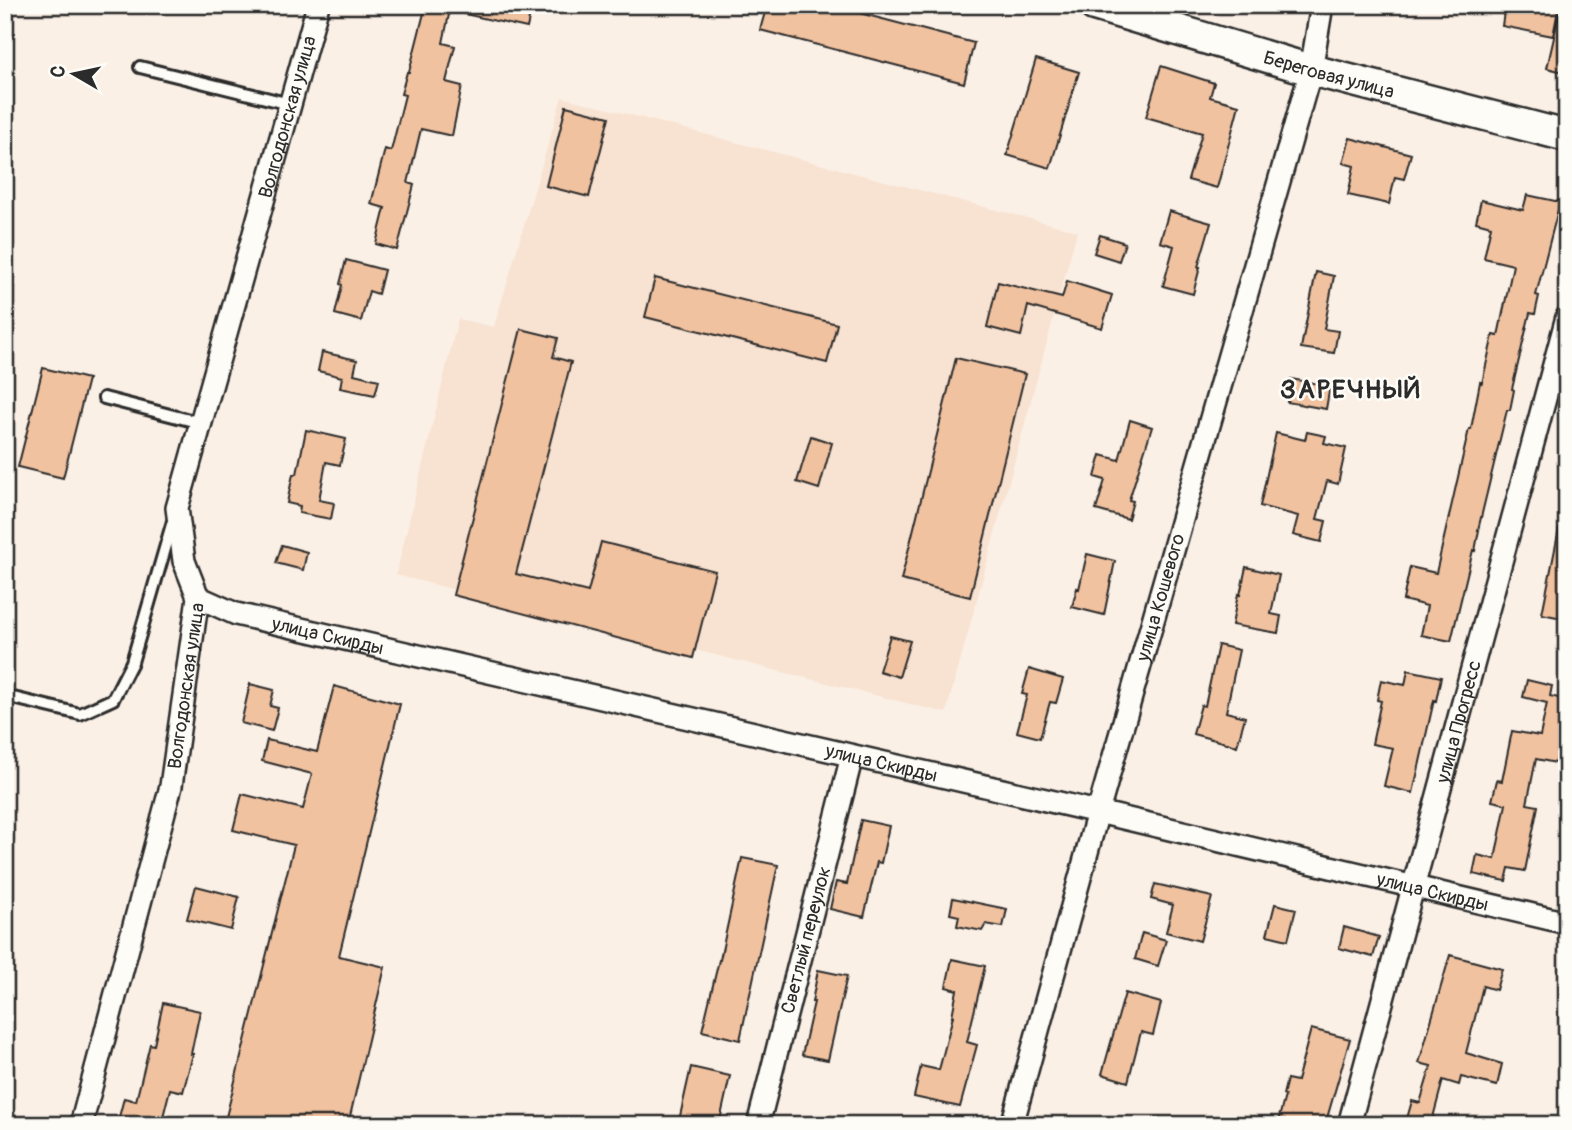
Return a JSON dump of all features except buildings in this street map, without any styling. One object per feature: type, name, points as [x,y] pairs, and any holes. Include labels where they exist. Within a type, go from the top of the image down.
[{"type":"main road","name":"Береговая улица","points":[[1094,5],[1311,70],[1567,136]]},
{"type":"street","name":"Волгодонская улица","points":[[81,1125],[171,786],[198,597],[184,561],[177,508],[318,5]]},
{"type":"street","name":"улица Кошевого","points":[[1012,1125],[1098,811],[1311,70],[1322,5]]},
{"type":"street","name":"улица Прогресс","points":[[1349,1125],[1567,317]]},
{"type":"street","name":"улица Скирды","points":[[198,597],[236,614],[1098,811],[1567,923]]},
{"type":"street","name":"Светлый переулок","points":[[758,1125],[852,756]]},
{"type":"lane","points":[[140,67],[290,104]]},
{"type":"lane","points":[[104,398],[201,423]]},
{"type":"lane","points":[[5,696],[80,714],[113,699],[132,662],[177,508]]},
{"type":"shaded area","points":[[562,97],[1077,231],[946,713],[396,575],[458,319],[494,327]]},
{"type":"district","name":"ЗАРЕЧНЫЙ","points":[[1351,389]]}]
